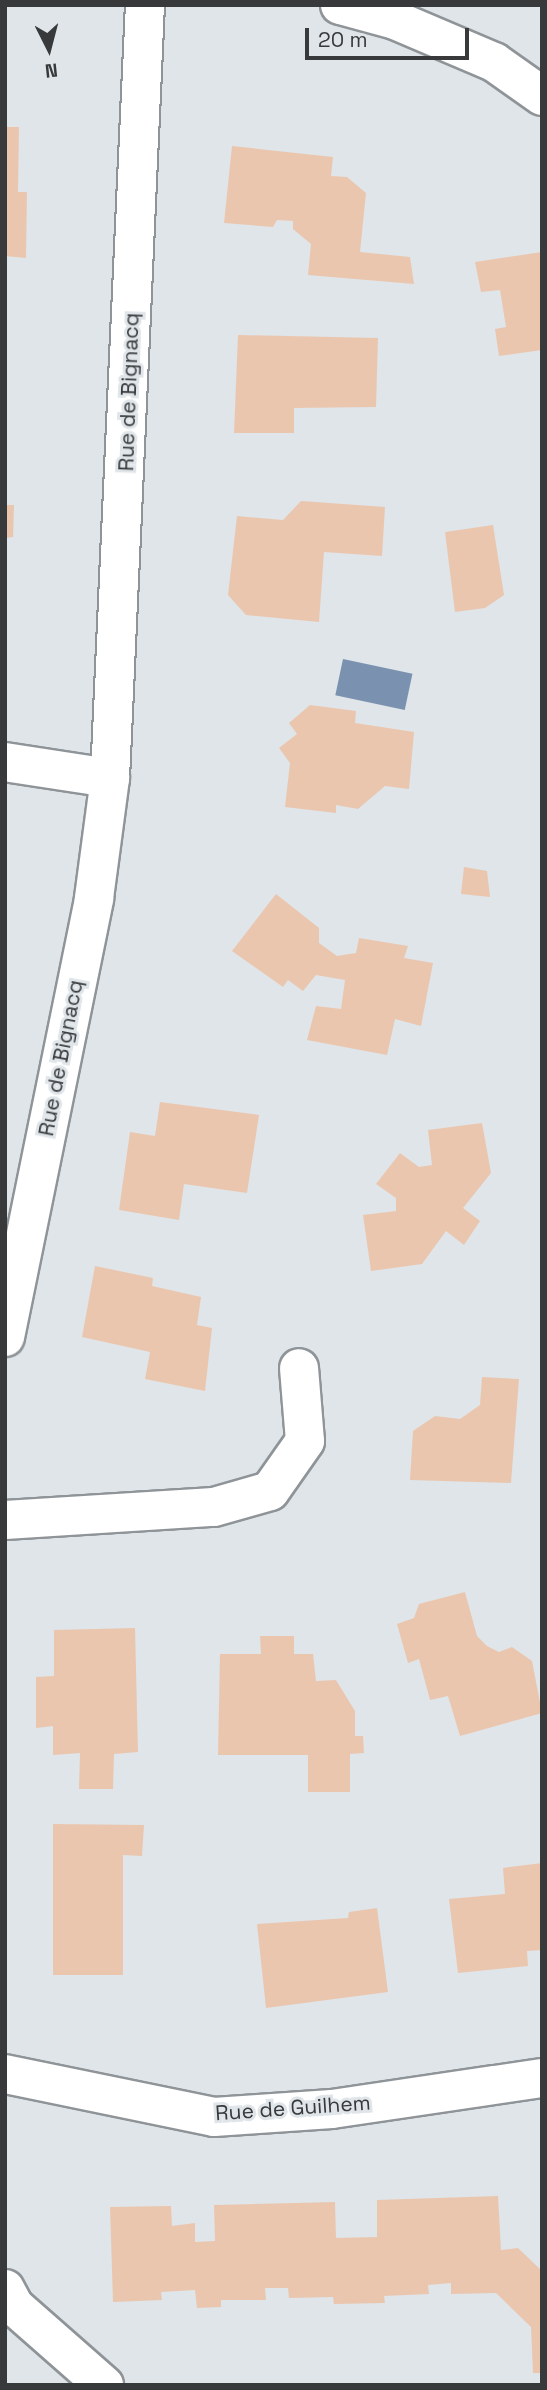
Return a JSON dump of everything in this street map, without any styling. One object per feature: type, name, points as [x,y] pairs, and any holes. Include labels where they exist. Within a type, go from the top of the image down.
[{"type":"street","name":"Rue de Bignacq","points":[[5,1337],[94,898],[110,778],[145,5]]},
{"type":"street","points":[[340,5],[395,20],[494,62],[542,96]]},
{"type":"street","points":[[5,762],[110,778]]},
{"type":"street","points":[[5,1520],[214,1507],[270,1491],[305,1441],[299,1368]]},
{"type":"street","name":"Rue de Guilhem","points":[[5,2074],[214,2117],[332,2109],[542,2078]]},
{"type":"street","points":[[5,2289],[14,2305],[104,2385]]},
{"type":"water","points":[[343,659],[412,674],[405,710],[335,695]]},
{"type":"building","points":[[5,127],[19,127],[18,192],[27,192],[26,258],[5,256]]},
{"type":"building","points":[[232,146],[333,157],[331,176],[347,177],[366,193],[360,252],[410,257],[414,284],[308,275],[311,244],[293,229],[293,221],[277,220],[273,227],[224,223]]},
{"type":"building","points":[[542,252],[542,350],[499,356],[495,329],[506,327],[500,290],[481,292],[475,262]]},
{"type":"building","points":[[238,335],[378,338],[376,407],[294,408],[294,433],[234,433]]},
{"type":"building","points":[[301,501],[385,507],[382,556],[324,552],[319,622],[246,615],[228,595],[237,516],[283,520]]},
{"type":"building","points":[[5,505],[14,505],[13,537],[5,538]]},
{"type":"building","points":[[493,525],[504,595],[485,608],[455,612],[445,532]]},
{"type":"building","points":[[310,705],[356,711],[355,723],[414,732],[409,789],[385,786],[358,809],[336,805],[336,813],[285,807],[290,763],[279,748],[297,734],[289,723]]},
{"type":"building","points":[[464,867],[487,871],[490,897],[461,894]]},
{"type":"building","points":[[276,894],[319,928],[319,943],[337,956],[356,953],[359,938],[408,946],[404,958],[433,963],[421,1026],[395,1019],[387,1055],[307,1040],[316,1006],[341,1009],[345,980],[316,975],[303,991],[288,980],[283,987],[232,951]]},
{"type":"building","points":[[160,1102],[259,1115],[247,1193],[184,1184],[179,1220],[119,1210],[130,1132],[155,1136]]},
{"type":"building","points":[[482,1123],[491,1173],[463,1208],[480,1221],[464,1245],[446,1231],[422,1264],[371,1271],[363,1215],[396,1211],[396,1198],[376,1184],[400,1153],[419,1167],[432,1165],[428,1130]]},
{"type":"building","points":[[95,1266],[153,1278],[152,1286],[201,1297],[197,1325],[212,1328],[205,1391],[145,1379],[150,1352],[82,1337]]},
{"type":"building","points":[[482,1377],[519,1379],[511,1483],[410,1480],[413,1431],[435,1416],[460,1419],[480,1405]]},
{"type":"building","points":[[465,1592],[477,1636],[487,1646],[499,1652],[512,1647],[532,1661],[542,1713],[460,1736],[448,1696],[430,1700],[419,1659],[408,1663],[397,1624],[414,1618],[419,1604]]},
{"type":"building","points":[[135,1628],[138,1752],[114,1754],[113,1789],[79,1789],[80,1753],[53,1755],[53,1726],[36,1728],[36,1677],[54,1676],[54,1630]]},
{"type":"building","points":[[260,1636],[294,1636],[294,1654],[313,1654],[316,1681],[336,1680],[355,1711],[355,1736],[363,1736],[364,1753],[350,1754],[350,1792],[308,1792],[308,1755],[218,1755],[220,1654],[261,1654]]},
{"type":"building","points":[[53,1824],[144,1825],[142,1856],[123,1855],[123,1975],[53,1975]]},
{"type":"building","points":[[542,1863],[542,1950],[527,1951],[528,1966],[458,1973],[449,1899],[505,1894],[503,1868]]},
{"type":"building","points":[[377,1908],[388,1992],[266,2008],[257,1924],[348,1918],[349,1912]]},
{"type":"building","points":[[498,2196],[501,2250],[518,2248],[542,2271],[542,2373],[533,2373],[531,2327],[496,2293],[451,2294],[451,2283],[428,2285],[429,2294],[384,2296],[385,2303],[334,2304],[333,2297],[289,2298],[288,2288],[265,2288],[266,2300],[221,2300],[221,2307],[197,2308],[195,2290],[161,2292],[162,2300],[113,2302],[110,2207],[171,2206],[172,2226],[195,2223],[195,2242],[215,2241],[214,2205],[335,2202],[336,2238],[377,2237],[377,2200]]}]
